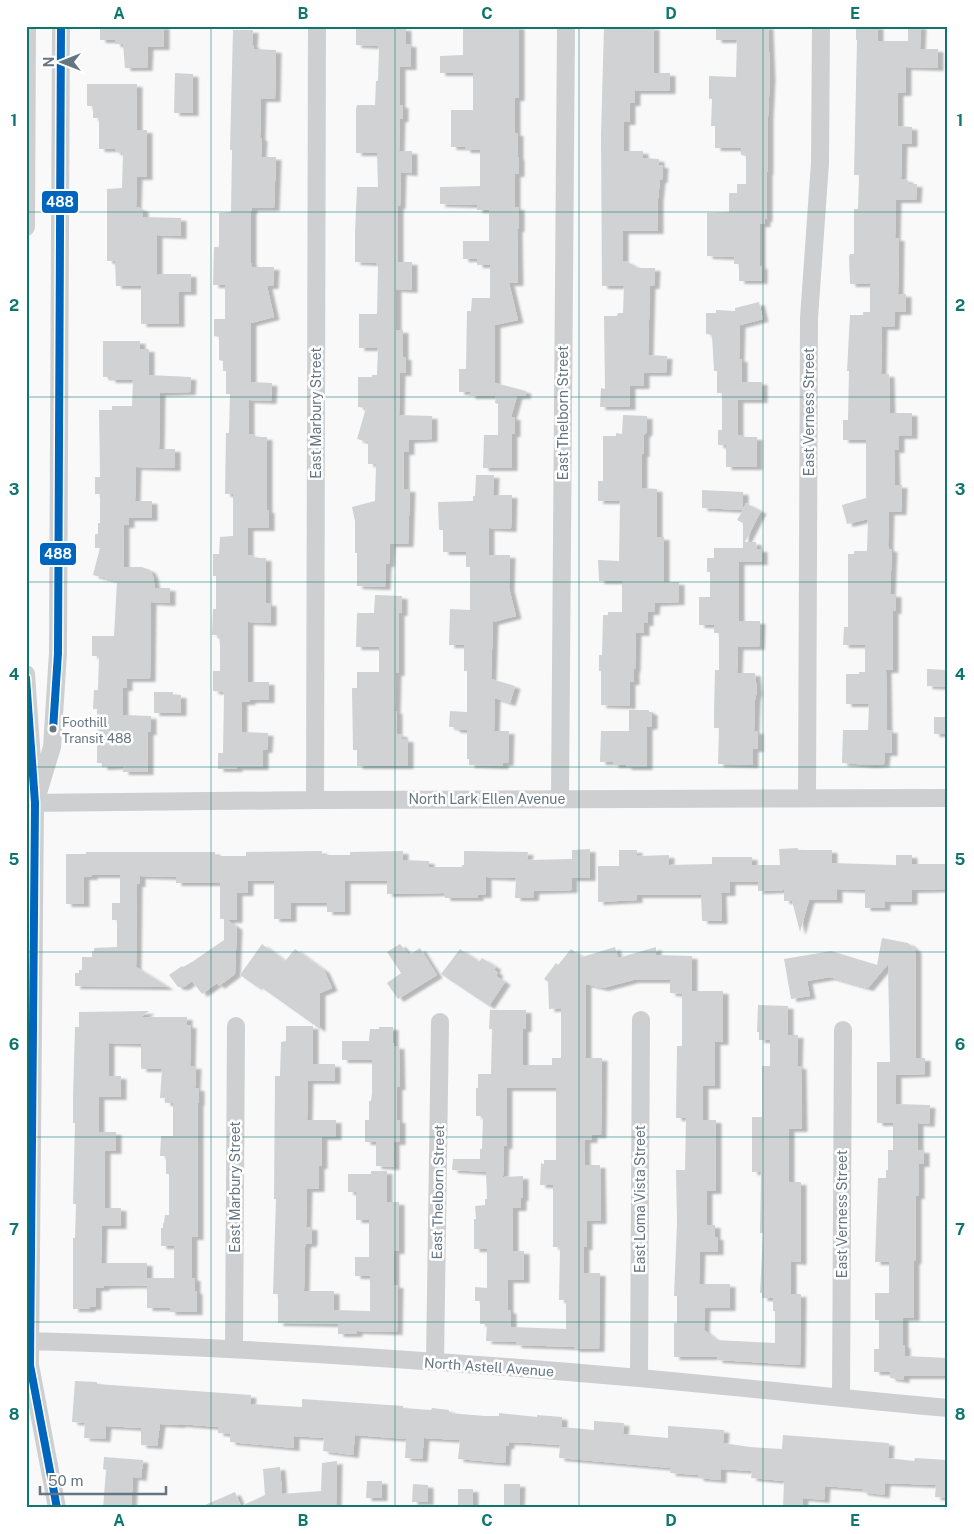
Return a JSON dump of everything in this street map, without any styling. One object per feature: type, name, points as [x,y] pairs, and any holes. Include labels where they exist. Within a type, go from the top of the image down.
[{"type":"street","points":[[26,227],[27,26]]},
{"type":"street","points":[[30,803],[52,747],[58,653],[61,26]]},
{"type":"street","name":"East Marbury Street","points":[[315,800],[317,26]]},
{"type":"street","name":"East Thelborn Street","points":[[560,799],[566,26]]},
{"type":"street","name":"East Verness Street","points":[[807,798],[809,318],[820,163],[821,26]]},
{"type":"street","points":[[26,674],[30,803],[29,1341],[30,1366],[57,1508]]},
{"type":"street","name":"North Lark Ellen Avenue","points":[[30,803],[948,798]]},
{"type":"street","name":"East Loma Vista Street","points":[[639,1378],[641,1020]]},
{"type":"street","name":"East Thelborn Street","points":[[435,1362],[440,1022]]},
{"type":"street","name":"East Marbury Street","points":[[234,1348],[236,1026]]},
{"type":"street","name":"East Verness Street","points":[[841,1398],[843,1030]]},
{"type":"street","name":"North Astell Avenue","points":[[29,1341],[234,1348],[435,1362],[639,1378],[948,1408]]},
{"type":"building","points":[[100,26],[164,26],[164,47],[148,47],[147,68],[125,68],[123,44],[115,44],[115,40],[100,40]]},
{"type":"building","points":[[356,26],[406,28],[406,44],[411,44],[411,67],[400,67],[400,105],[403,105],[403,119],[400,119],[399,151],[412,151],[412,173],[401,172],[400,206],[398,206],[398,262],[412,262],[412,290],[396,289],[396,330],[403,330],[403,357],[406,357],[406,373],[400,373],[399,415],[432,416],[432,439],[409,440],[409,452],[404,452],[404,489],[410,489],[408,544],[390,544],[389,564],[386,564],[385,587],[357,586],[355,521],[352,507],[375,501],[376,464],[368,464],[368,442],[357,439],[366,408],[358,407],[358,377],[377,375],[378,348],[359,348],[359,314],[377,314],[378,266],[376,266],[376,263],[355,262],[355,232],[357,187],[378,187],[377,153],[356,153],[356,109],[357,105],[375,105],[379,49],[378,46],[356,45]]},
{"type":"building","points":[[463,26],[519,26],[519,98],[515,98],[515,133],[518,133],[519,157],[519,174],[515,174],[515,207],[519,207],[519,229],[517,229],[518,283],[509,283],[518,320],[495,325],[495,383],[526,391],[525,396],[517,396],[511,417],[515,417],[515,434],[512,434],[512,468],[483,468],[484,435],[498,435],[498,404],[495,403],[496,396],[470,396],[470,392],[459,392],[459,369],[466,369],[467,311],[471,311],[472,298],[490,298],[490,265],[477,265],[477,259],[463,259],[463,241],[489,241],[489,210],[477,210],[477,205],[440,204],[440,187],[480,186],[480,150],[465,150],[465,147],[451,147],[451,110],[473,110],[473,73],[440,73],[440,56],[463,55]]},
{"type":"building","points":[[604,26],[654,27],[654,73],[670,73],[670,91],[635,91],[635,103],[630,103],[630,122],[624,122],[624,151],[643,151],[643,158],[659,159],[659,165],[663,165],[658,199],[658,231],[623,231],[623,261],[638,268],[655,268],[654,286],[650,286],[648,355],[667,356],[666,373],[644,373],[644,386],[630,386],[630,407],[600,407],[601,388],[605,389],[604,316],[617,316],[618,313],[623,313],[624,286],[602,286],[601,135]]},
{"type":"building","points":[[716,26],[768,26],[770,77],[767,219],[765,219],[765,224],[760,224],[762,281],[739,281],[739,264],[734,264],[734,257],[707,256],[707,213],[729,212],[729,193],[737,193],[737,184],[746,184],[746,156],[741,155],[741,148],[715,148],[715,126],[711,126],[712,99],[709,99],[709,76],[736,77],[737,40],[716,40]]},
{"type":"building","points":[[856,26],[878,26],[878,41],[908,41],[908,26],[921,26],[920,49],[938,49],[938,68],[906,67],[906,93],[898,93],[898,126],[912,127],[912,144],[902,144],[901,179],[908,180],[909,184],[917,184],[916,200],[896,200],[895,238],[899,238],[898,294],[906,294],[906,312],[895,312],[894,327],[882,327],[881,374],[889,374],[890,413],[912,413],[912,436],[899,436],[899,450],[894,450],[895,485],[902,485],[901,512],[889,512],[888,546],[889,549],[892,549],[890,594],[896,594],[896,611],[893,611],[893,670],[886,670],[887,730],[892,730],[892,753],[885,753],[884,764],[871,765],[842,763],[843,730],[868,730],[869,704],[846,704],[846,674],[865,672],[865,645],[843,645],[844,627],[848,627],[848,554],[854,554],[854,551],[867,551],[868,519],[847,524],[842,505],[866,498],[866,440],[843,440],[843,420],[848,420],[849,371],[847,371],[850,315],[863,315],[863,312],[870,312],[870,284],[850,284],[849,257],[850,254],[854,254],[854,209],[858,209],[859,175],[854,175]]},
{"type":"building","points":[[233,30],[253,30],[252,45],[254,45],[254,49],[276,50],[275,99],[261,99],[260,138],[262,138],[261,157],[276,157],[274,208],[252,208],[251,211],[251,263],[252,267],[274,267],[273,286],[267,286],[274,317],[251,323],[251,382],[272,383],[271,401],[249,400],[249,434],[254,434],[254,437],[267,437],[267,510],[269,510],[269,528],[248,528],[248,555],[253,555],[253,558],[266,558],[266,603],[271,603],[271,623],[248,622],[248,682],[269,682],[269,700],[242,702],[242,732],[268,733],[267,750],[263,750],[263,767],[218,769],[218,753],[223,753],[224,693],[213,691],[213,671],[220,671],[220,646],[219,635],[212,635],[213,609],[216,609],[216,576],[213,576],[213,554],[219,554],[220,537],[233,536],[233,494],[225,494],[226,433],[229,433],[230,394],[226,394],[226,371],[223,371],[223,361],[219,360],[219,337],[214,336],[214,319],[225,319],[225,285],[213,285],[214,247],[219,247],[219,213],[231,212],[232,150],[230,150]]},
{"type":"building","points":[[175,73],[193,74],[193,113],[174,113]]},
{"type":"building","points":[[87,84],[137,84],[137,130],[147,130],[147,177],[137,177],[136,207],[143,209],[143,217],[181,218],[181,236],[157,235],[157,274],[191,274],[191,292],[179,292],[179,324],[141,324],[141,286],[116,286],[115,261],[107,261],[107,189],[122,188],[123,153],[115,152],[115,149],[99,149],[99,118],[93,118],[93,106],[87,106]]},
{"type":"building","points":[[759,302],[763,319],[740,325],[739,359],[742,359],[742,382],[762,382],[762,400],[738,400],[738,435],[757,437],[757,467],[726,467],[726,445],[718,445],[718,430],[722,430],[722,393],[717,393],[717,371],[714,371],[712,335],[706,334],[706,313],[716,313],[716,310],[735,311],[735,308]]},
{"type":"building","points":[[103,341],[140,341],[140,349],[149,349],[149,375],[191,377],[190,392],[160,393],[159,449],[175,449],[175,468],[136,467],[135,501],[152,501],[152,518],[129,518],[129,525],[124,525],[124,567],[142,567],[150,570],[155,588],[170,588],[170,603],[151,602],[150,679],[127,679],[127,688],[123,688],[123,715],[151,716],[151,732],[148,732],[148,772],[123,772],[123,766],[102,767],[102,763],[97,763],[97,709],[93,709],[94,690],[98,690],[99,656],[92,656],[92,636],[114,636],[117,581],[93,575],[100,548],[95,548],[95,534],[98,534],[98,523],[100,523],[100,494],[95,494],[95,477],[100,477],[99,410],[112,410],[112,406],[132,406],[133,380],[110,380],[110,377],[103,377]]},
{"type":"building","points":[[623,415],[647,416],[647,432],[644,435],[644,454],[642,454],[642,488],[657,489],[657,537],[664,537],[664,582],[679,582],[679,602],[655,603],[654,612],[648,612],[648,623],[644,623],[644,633],[636,633],[634,682],[630,682],[630,706],[601,705],[601,671],[599,671],[599,655],[602,655],[603,615],[608,615],[608,612],[622,612],[622,581],[599,581],[598,560],[619,561],[620,501],[598,501],[598,481],[603,481],[603,436],[616,436],[616,433],[622,434]]},
{"type":"building","points":[[476,475],[494,475],[493,495],[512,495],[511,529],[489,528],[489,555],[510,555],[509,588],[516,616],[493,622],[491,679],[515,686],[510,703],[495,698],[494,731],[509,731],[508,763],[503,763],[503,766],[469,765],[469,759],[467,759],[467,730],[449,727],[450,711],[467,712],[467,671],[464,671],[464,645],[449,645],[450,609],[470,610],[470,567],[466,567],[466,552],[443,552],[443,530],[439,530],[438,502],[473,501]]},
{"type":"building","points":[[702,490],[743,492],[743,509],[746,503],[761,511],[745,542],[756,542],[757,549],[762,549],[762,562],[739,562],[739,621],[760,621],[759,647],[738,647],[737,673],[755,673],[757,691],[754,731],[758,731],[758,749],[753,749],[753,765],[718,764],[719,728],[714,728],[714,712],[715,670],[719,670],[719,633],[714,633],[714,625],[699,625],[699,597],[710,597],[710,572],[707,572],[707,558],[714,558],[714,548],[743,548],[743,523],[737,520],[743,510],[702,508]]},
{"type":"building","points":[[375,595],[402,596],[402,613],[399,613],[399,673],[396,673],[395,711],[397,711],[397,734],[402,734],[402,739],[408,739],[408,766],[357,766],[357,750],[353,750],[352,688],[357,688],[357,672],[379,672],[379,647],[356,647],[357,613],[374,613]]},
{"type":"building","points":[[927,669],[948,670],[948,687],[927,686]]},
{"type":"building","points":[[154,692],[173,692],[173,695],[181,695],[181,713],[154,713]]},
{"type":"building","points":[[629,710],[649,710],[649,712],[652,712],[652,726],[647,727],[647,767],[626,767],[626,765],[613,765],[613,762],[600,762],[601,731],[629,731]]},
{"type":"building","points":[[934,717],[948,717],[948,734],[934,734]]},
{"type":"building","points":[[798,848],[798,850],[832,850],[832,863],[896,865],[896,855],[912,855],[912,864],[948,864],[948,889],[912,890],[912,902],[885,902],[885,908],[865,908],[865,890],[837,889],[837,900],[809,900],[800,932],[792,901],[784,901],[784,890],[758,891],[758,882],[730,882],[730,893],[721,893],[722,921],[702,921],[701,895],[637,895],[637,900],[598,902],[598,866],[619,866],[619,850],[637,850],[637,856],[669,855],[669,865],[712,864],[712,857],[752,857],[752,865],[780,865],[779,849]]},
{"type":"building","points":[[590,849],[590,878],[572,878],[572,890],[534,891],[533,898],[515,898],[516,878],[486,877],[486,895],[478,895],[478,898],[445,898],[443,893],[387,894],[387,881],[345,881],[345,912],[327,912],[327,903],[291,903],[291,919],[274,919],[274,881],[248,881],[248,893],[237,893],[237,920],[227,920],[237,927],[235,974],[219,986],[217,983],[202,994],[192,981],[184,987],[178,987],[169,975],[224,940],[224,919],[220,919],[220,883],[176,883],[176,877],[140,876],[140,884],[137,884],[136,967],[168,987],[75,986],[75,973],[79,973],[79,970],[82,970],[82,957],[92,957],[94,948],[117,947],[117,920],[112,920],[112,903],[120,903],[120,875],[92,875],[92,877],[84,877],[84,904],[66,904],[66,854],[86,854],[86,852],[215,852],[215,856],[246,856],[246,852],[322,851],[322,855],[350,855],[350,852],[403,851],[403,860],[429,861],[429,867],[462,867],[464,865],[464,851],[528,852],[527,860],[572,859],[572,850]]},
{"type":"building","points":[[882,938],[908,943],[916,950],[916,1058],[925,1058],[925,1074],[896,1075],[896,1104],[930,1105],[929,1124],[918,1123],[918,1150],[924,1150],[924,1164],[919,1164],[919,1196],[916,1196],[914,1318],[903,1318],[903,1345],[905,1345],[905,1356],[948,1358],[948,1376],[904,1376],[904,1380],[890,1378],[890,1372],[874,1372],[874,1349],[879,1349],[879,1320],[875,1320],[875,1293],[889,1293],[889,1262],[875,1262],[878,1178],[886,1178],[888,1150],[893,1150],[893,1123],[877,1123],[877,1062],[890,1062],[888,964],[868,988],[830,977],[807,981],[810,996],[791,999],[784,959],[831,951],[877,965]]},
{"type":"building","points":[[262,944],[285,961],[295,949],[324,970],[332,988],[320,993],[320,1029],[258,985],[257,987],[240,975]]},
{"type":"building","points":[[400,944],[409,955],[420,948],[437,975],[398,999],[387,983],[401,973],[387,952]]},
{"type":"building","points":[[615,947],[618,958],[656,947],[656,955],[692,956],[692,991],[723,991],[723,1042],[715,1042],[715,1086],[703,1086],[703,1120],[716,1120],[716,1191],[707,1191],[707,1225],[715,1225],[715,1237],[718,1237],[718,1252],[700,1252],[699,1284],[730,1284],[730,1308],[705,1308],[704,1330],[716,1340],[775,1343],[773,1298],[762,1298],[762,1293],[760,1293],[763,1233],[760,1233],[761,1172],[752,1172],[752,1117],[762,1117],[762,1066],[770,1066],[770,1040],[759,1040],[759,1032],[757,1032],[758,1005],[788,1006],[788,1035],[798,1035],[797,1066],[801,1066],[802,1129],[789,1129],[789,1182],[801,1182],[801,1262],[791,1261],[791,1294],[801,1294],[800,1365],[717,1360],[717,1357],[674,1357],[674,1323],[677,1323],[677,1296],[674,1296],[677,1223],[676,1170],[685,1170],[686,1118],[676,1118],[677,1046],[682,1046],[682,994],[670,993],[670,980],[633,980],[603,988],[586,984],[586,1058],[602,1058],[601,1135],[592,1135],[592,1140],[585,1140],[585,1165],[600,1165],[601,1221],[587,1221],[587,1247],[584,1247],[584,1273],[600,1273],[599,1349],[516,1345],[516,1342],[486,1341],[487,1324],[480,1324],[480,1301],[475,1301],[475,1287],[487,1288],[487,1249],[474,1249],[474,1219],[476,1219],[475,1206],[485,1205],[485,1199],[487,1199],[486,1172],[452,1170],[453,1159],[480,1159],[483,1116],[476,1116],[476,1088],[478,1088],[478,1074],[491,1074],[492,1029],[489,1029],[490,1010],[526,1010],[526,1029],[523,1029],[523,1065],[552,1065],[552,1058],[561,1058],[561,1008],[549,1009],[548,982],[544,979],[556,963],[558,965],[571,949],[582,957]],"holes":[[[507,1088],[556,1088],[556,1160],[544,1160],[544,1164],[541,1163],[540,1185],[553,1185],[553,1247],[560,1247],[559,1300],[566,1300],[566,1329],[511,1327],[511,1311],[508,1310],[508,1280],[524,1280],[524,1251],[513,1251],[513,1208],[521,1208],[523,1176],[503,1177],[504,1146],[507,1146]]]},
{"type":"building","points":[[460,949],[479,962],[482,958],[496,967],[494,970],[498,973],[496,976],[505,982],[489,1006],[441,974]]},
{"type":"building","points":[[149,1011],[141,1017],[187,1017],[187,1025],[191,1025],[190,1066],[196,1066],[195,1088],[199,1088],[198,1237],[192,1237],[192,1278],[195,1278],[195,1291],[197,1291],[197,1312],[170,1312],[170,1308],[147,1308],[147,1285],[104,1286],[104,1288],[96,1288],[96,1307],[73,1309],[73,1238],[75,1238],[76,1204],[73,1204],[75,1123],[73,1123],[73,1098],[75,1027],[79,1027],[79,1012]],"holes":[[[109,1043],[141,1044],[141,1069],[162,1069],[160,1098],[165,1098],[165,1103],[173,1103],[173,1136],[161,1136],[160,1156],[166,1156],[166,1174],[169,1174],[169,1215],[165,1215],[163,1228],[161,1228],[161,1246],[174,1246],[174,1278],[147,1278],[147,1263],[101,1263],[102,1226],[121,1226],[121,1208],[105,1208],[105,1151],[116,1151],[116,1132],[99,1132],[99,1097],[121,1097],[121,1076],[109,1076]]]},
{"type":"building","points":[[286,1026],[313,1026],[313,1064],[335,1064],[335,1081],[308,1081],[307,1120],[336,1120],[336,1137],[322,1137],[322,1166],[319,1166],[319,1189],[307,1189],[306,1227],[312,1227],[312,1241],[311,1244],[306,1244],[305,1247],[304,1291],[334,1291],[334,1310],[370,1311],[370,1276],[355,1276],[355,1257],[369,1257],[369,1220],[356,1220],[356,1192],[348,1192],[348,1174],[371,1174],[371,1171],[387,1171],[387,1202],[399,1202],[399,1251],[394,1251],[394,1285],[398,1285],[397,1332],[357,1331],[357,1334],[338,1334],[338,1324],[278,1323],[278,1294],[273,1294],[276,1199],[274,1199],[275,1076],[280,1076],[281,1042],[286,1041]]},
{"type":"building","points":[[379,1027],[393,1027],[393,1043],[394,1046],[399,1046],[400,1087],[397,1087],[397,1120],[400,1120],[400,1142],[394,1142],[394,1167],[376,1166],[376,1142],[365,1142],[365,1120],[369,1120],[369,1101],[371,1101],[372,1093],[372,1060],[342,1060],[342,1041],[369,1041],[370,1029],[379,1029]]},
{"type":"building","points":[[75,1381],[251,1395],[250,1404],[302,1407],[302,1399],[403,1406],[403,1408],[431,1410],[432,1408],[449,1410],[449,1413],[485,1416],[499,1416],[499,1413],[537,1417],[537,1415],[562,1417],[562,1427],[594,1430],[594,1421],[624,1423],[623,1434],[668,1438],[668,1426],[724,1430],[723,1443],[750,1447],[782,1449],[783,1435],[889,1443],[888,1458],[914,1461],[915,1458],[948,1460],[948,1498],[935,1497],[936,1485],[885,1483],[884,1495],[862,1492],[862,1489],[825,1486],[824,1500],[803,1498],[803,1508],[783,1508],[784,1481],[751,1478],[752,1471],[721,1469],[721,1480],[698,1478],[698,1475],[670,1473],[671,1468],[559,1458],[560,1445],[509,1442],[509,1446],[506,1446],[505,1463],[458,1459],[460,1440],[424,1438],[422,1459],[405,1458],[406,1439],[355,1435],[353,1455],[323,1451],[324,1438],[294,1436],[294,1448],[230,1442],[230,1434],[218,1433],[218,1427],[180,1424],[160,1424],[157,1446],[141,1445],[141,1428],[106,1426],[105,1439],[84,1438],[85,1423],[72,1422]]},
{"type":"building","points":[[104,1457],[143,1460],[141,1478],[133,1477],[131,1508],[103,1508],[106,1470],[103,1469]]},
{"type":"building","points":[[337,1461],[336,1508],[198,1508],[235,1492],[241,1506],[265,1495],[263,1469],[280,1467],[282,1494],[321,1491],[322,1463]]},
{"type":"building","points":[[367,1481],[382,1481],[382,1498],[366,1498]]},
{"type":"building","points":[[413,1484],[428,1485],[428,1502],[412,1502]]},
{"type":"building","points":[[504,1484],[520,1484],[519,1508],[504,1507]]},
{"type":"building","points":[[458,1489],[473,1489],[473,1505],[458,1505]]},
{"type":"transit line","name":"488","points":[[53,730],[58,653],[61,26]]},
{"type":"transit line","name":"488","points":[[26,678],[35,803],[30,1365],[57,1508]]},
{"type":"place","name":"Foothill Transit 488","points":[[53,729]]}]
